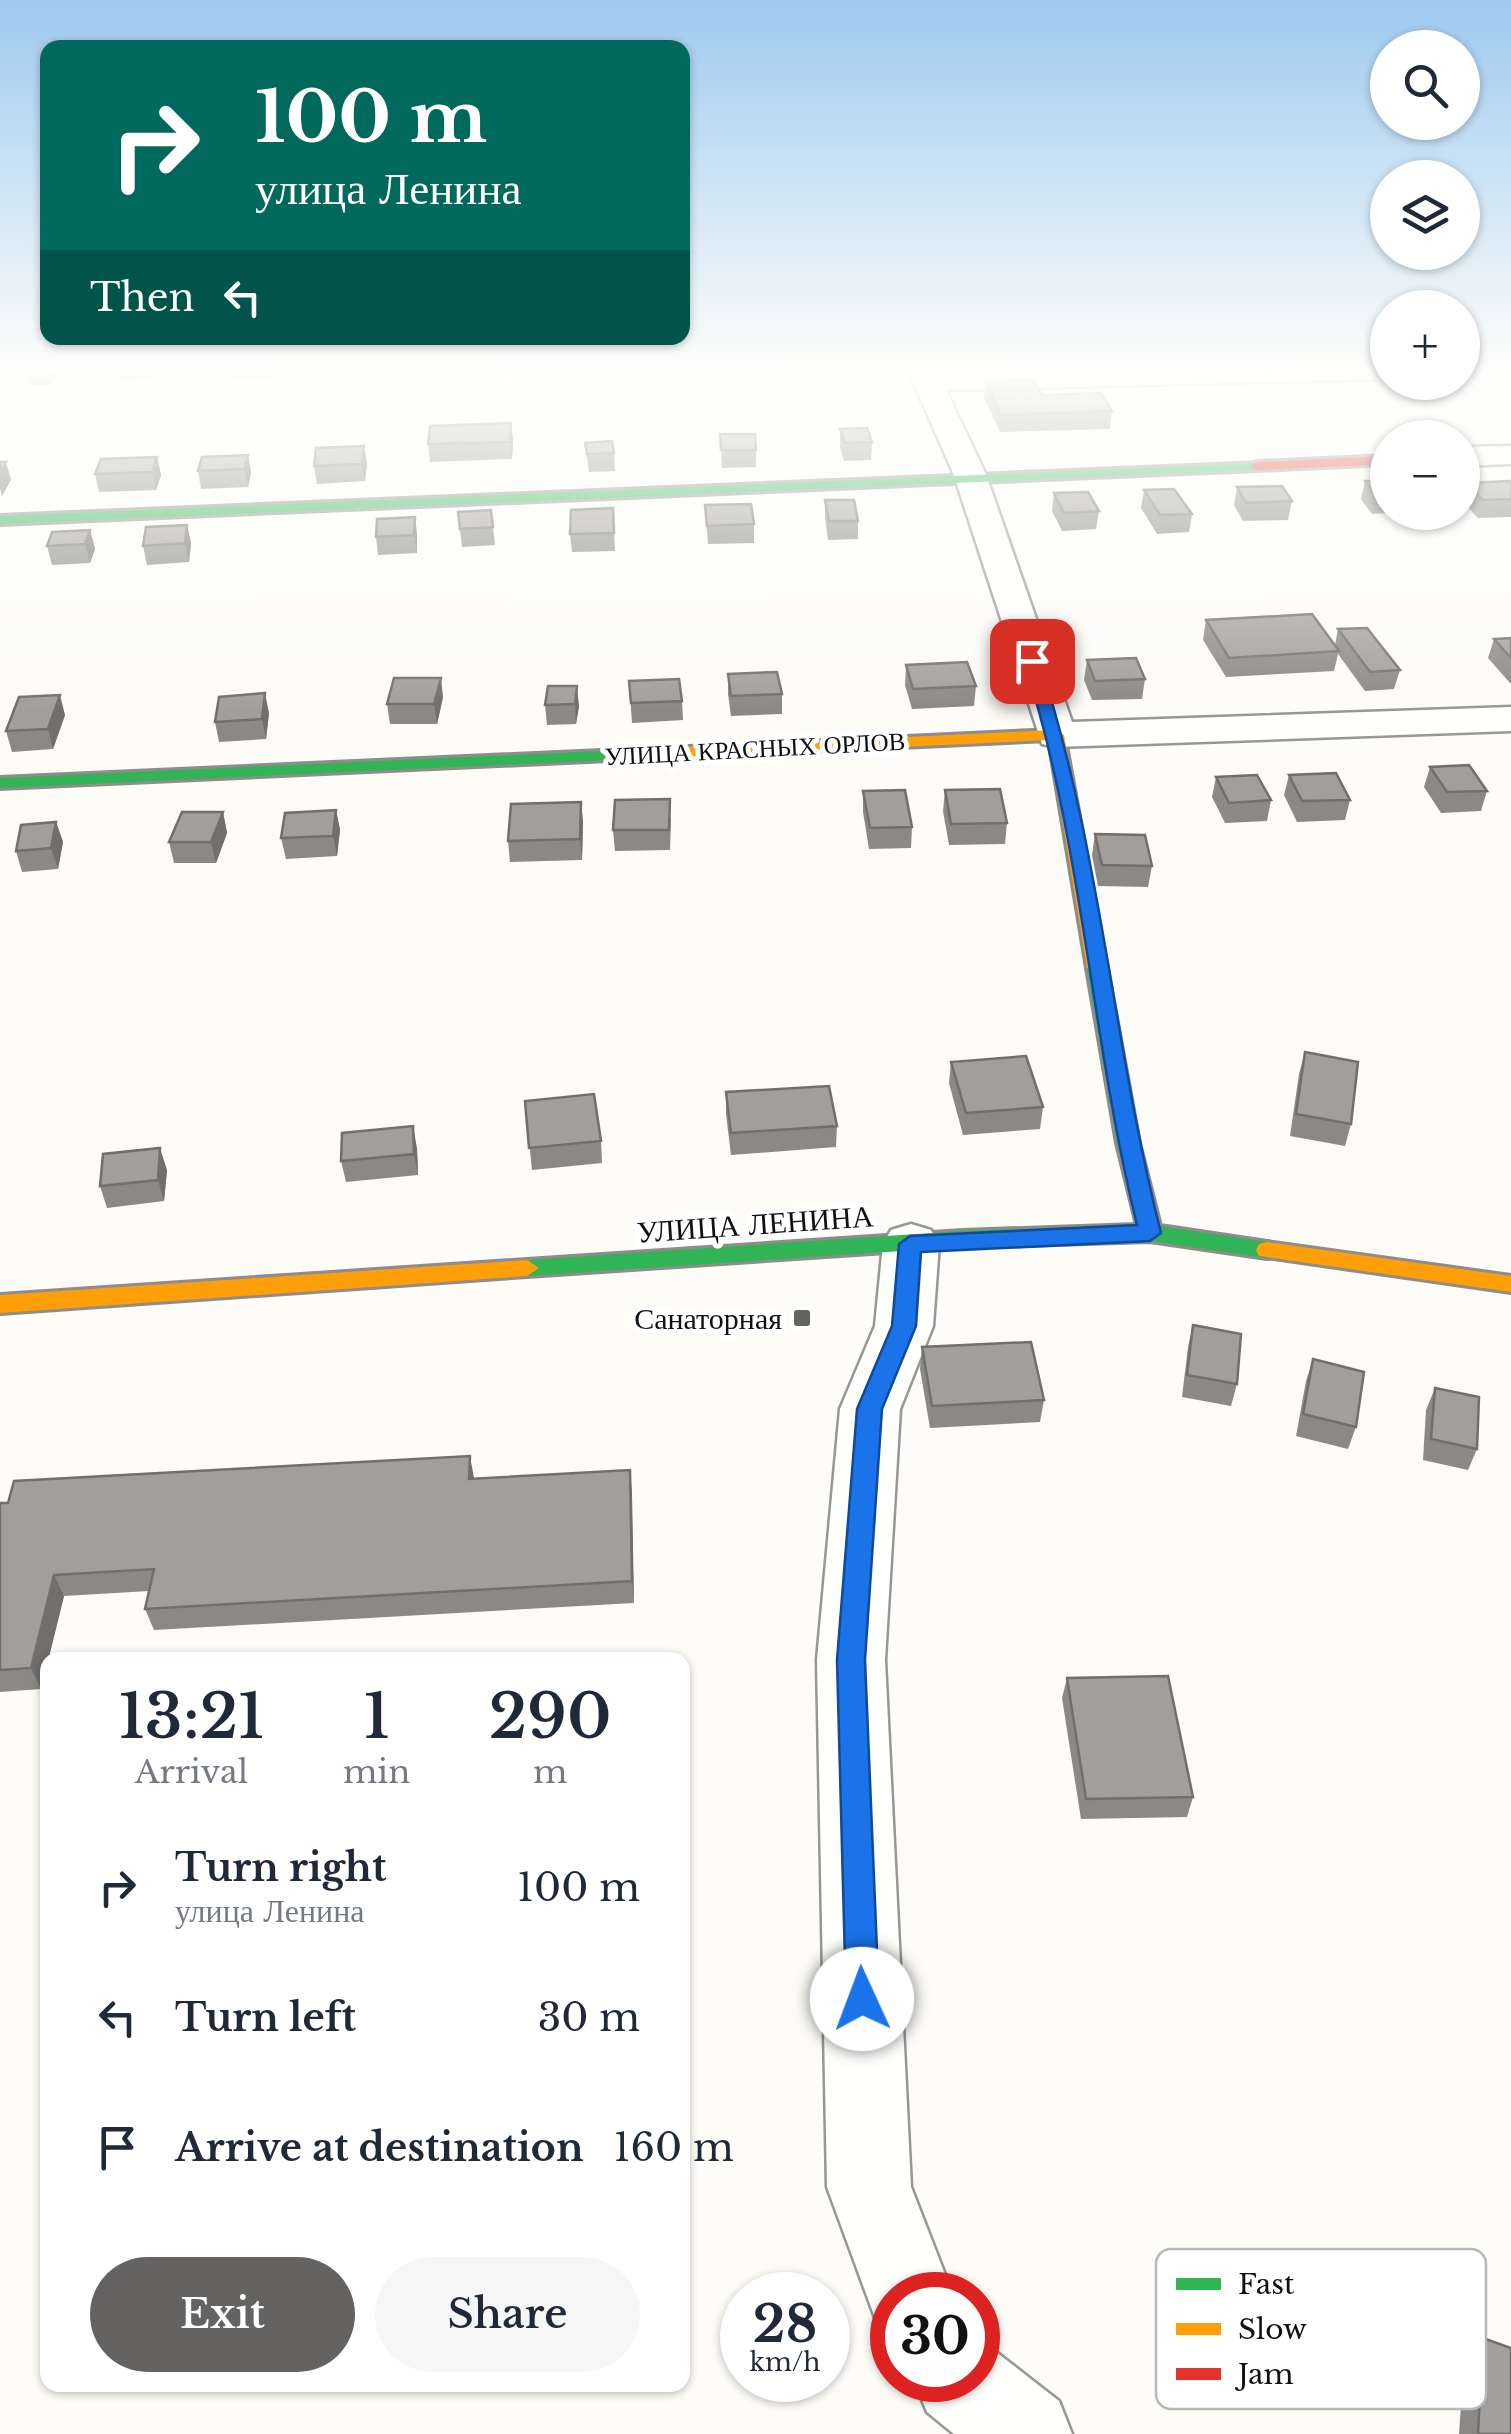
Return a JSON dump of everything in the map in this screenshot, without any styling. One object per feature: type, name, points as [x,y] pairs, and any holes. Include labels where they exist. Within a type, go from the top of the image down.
[{"type":"street","points":[[0,520],[785,484]]},
{"type":"street","points":[[973,484],[1056,735],[1128,1143],[1150,1233]]},
{"type":"street","name":"УЛИЦА КРАСНЫХ ОРЛОВ","points":[[0,782],[1511,719]]},
{"type":"street","name":"УЛИЦА ЛЕНИНА","points":[[0,1304],[910,1244],[1150,1233],[1511,1284]]},
{"type":"street","points":[[901,2272],[869,2188],[851,1660],[870,1409],[904,1326],[910,1244]]},
{"type":"street","points":[[986,2402],[1026,2434]]},
{"type":"building","points":[[1480,484],[1511,484],[1511,499],[1483,500]]},
{"type":"building","points":[[1282,486],[1292,501],[1246,503],[1237,487]]},
{"type":"building","points":[[1174,489],[1192,514],[1160,515],[1144,490]]},
{"type":"building","points":[[1088,492],[1099,511],[1064,513],[1054,493]]},
{"type":"building","points":[[825,500],[854,500],[858,521],[829,521]]},
{"type":"building","points":[[751,504],[754,524],[707,526],[705,505]]},
{"type":"building","points":[[613,508],[614,533],[570,534],[571,510]]},
{"type":"building","points":[[491,510],[493,527],[460,529],[458,512]]},
{"type":"building","points":[[415,517],[414,535],[376,537],[377,519]]},
{"type":"building","points":[[187,525],[185,543],[143,546],[146,527]]},
{"type":"building","points":[[90,530],[85,544],[47,546],[52,532]]},
{"type":"building","points":[[1312,614],[1339,651],[1229,658],[1206,620]]},
{"type":"building","points":[[1367,628],[1400,670],[1370,672],[1338,629]]},
{"type":"building","points":[[1511,638],[1511,658],[1494,639]]},
{"type":"building","points":[[1136,658],[1145,679],[1095,681],[1087,660]]},
{"type":"building","points":[[967,662],[976,686],[913,689],[906,665]]},
{"type":"building","points":[[777,672],[782,694],[731,696],[728,674]]},
{"type":"building","points":[[394,678],[441,678],[434,704],[387,704]]},
{"type":"building","points":[[679,679],[682,701],[631,703],[629,681]]},
{"type":"building","points":[[548,686],[577,686],[575,704],[545,705]]},
{"type":"building","points":[[265,693],[262,719],[215,722],[219,697]]},
{"type":"building","points":[[60,695],[48,729],[6,731],[19,697]]},
{"type":"building","points":[[1469,765],[1487,791],[1447,792],[1430,767]]},
{"type":"building","points":[[1336,773],[1350,800],[1302,801],[1289,775]]},
{"type":"building","points":[[1257,775],[1271,800],[1229,803],[1216,777]]},
{"type":"building","points":[[1000,789],[1007,823],[951,824],[945,790]]},
{"type":"building","points":[[905,790],[912,827],[870,828],[863,791]]},
{"type":"building","points":[[670,799],[669,830],[613,830],[615,800]]},
{"type":"building","points":[[581,802],[580,839],[508,841],[511,804]]},
{"type":"building","points":[[336,810],[333,836],[281,838],[285,813]]},
{"type":"building","points":[[182,812],[223,812],[211,842],[169,842]]},
{"type":"building","points":[[56,822],[51,848],[16,851],[21,825]]},
{"type":"building","points":[[1095,834],[1145,835],[1152,866],[1102,865]]},
{"type":"building","points":[[1305,1052],[1358,1062],[1351,1124],[1296,1114]]},
{"type":"building","points":[[1026,1056],[1043,1107],[966,1113],[951,1062]]},
{"type":"building","points":[[829,1086],[837,1126],[731,1133],[726,1092]]},
{"type":"building","points":[[594,1094],[601,1141],[529,1148],[525,1101]]},
{"type":"building","points":[[413,1126],[414,1154],[341,1161],[342,1133]]},
{"type":"building","points":[[160,1148],[158,1180],[100,1186],[103,1154]]},
{"type":"building","points":[[1193,1325],[1241,1334],[1237,1384],[1187,1375]]},
{"type":"building","points":[[1031,1342],[1044,1400],[932,1406],[922,1347]]},
{"type":"building","points":[[1313,1359],[1364,1372],[1356,1427],[1303,1414]]},
{"type":"building","points":[[1435,1388],[1479,1397],[1477,1449],[1431,1439]]},
{"type":"building","points":[[470,1456],[469,1479],[630,1470],[632,1581],[145,1609],[154,1569],[54,1575],[31,1668],[0,1670],[0,1503],[8,1503],[14,1481]]},
{"type":"building","points":[[1168,1676],[1193,1797],[1086,1799],[1067,1678]]},
{"type":"building","points":[[1486,2339],[1511,2348],[1511,2434],[1478,2434],[1479,2409],[1486,2409]]},
{"type":"traffic: fast","points":[[0,520],[848,484]]},
{"type":"traffic: fast","points":[[0,783],[668,753]]},
{"type":"traffic: fast","points":[[1097,968],[1128,1143],[1150,1233]]},
{"type":"traffic: fast","points":[[527,1268],[962,1239],[1150,1233],[1267,1250]]},
{"type":"traffic: slow","points":[[668,753],[1056,735],[1097,968]]},
{"type":"traffic: slow","points":[[1267,1250],[1511,1284]]},
{"type":"traffic: slow","points":[[0,1304],[527,1268]]},
{"type":"place","name":"Санаторная","points":[[802,1318]]},
{"type":"route","points":[[862,1999],[851,1660],[870,1409],[904,1326],[910,1244],[1150,1233],[1128,1143],[1056,735],[1032,661]]}]
